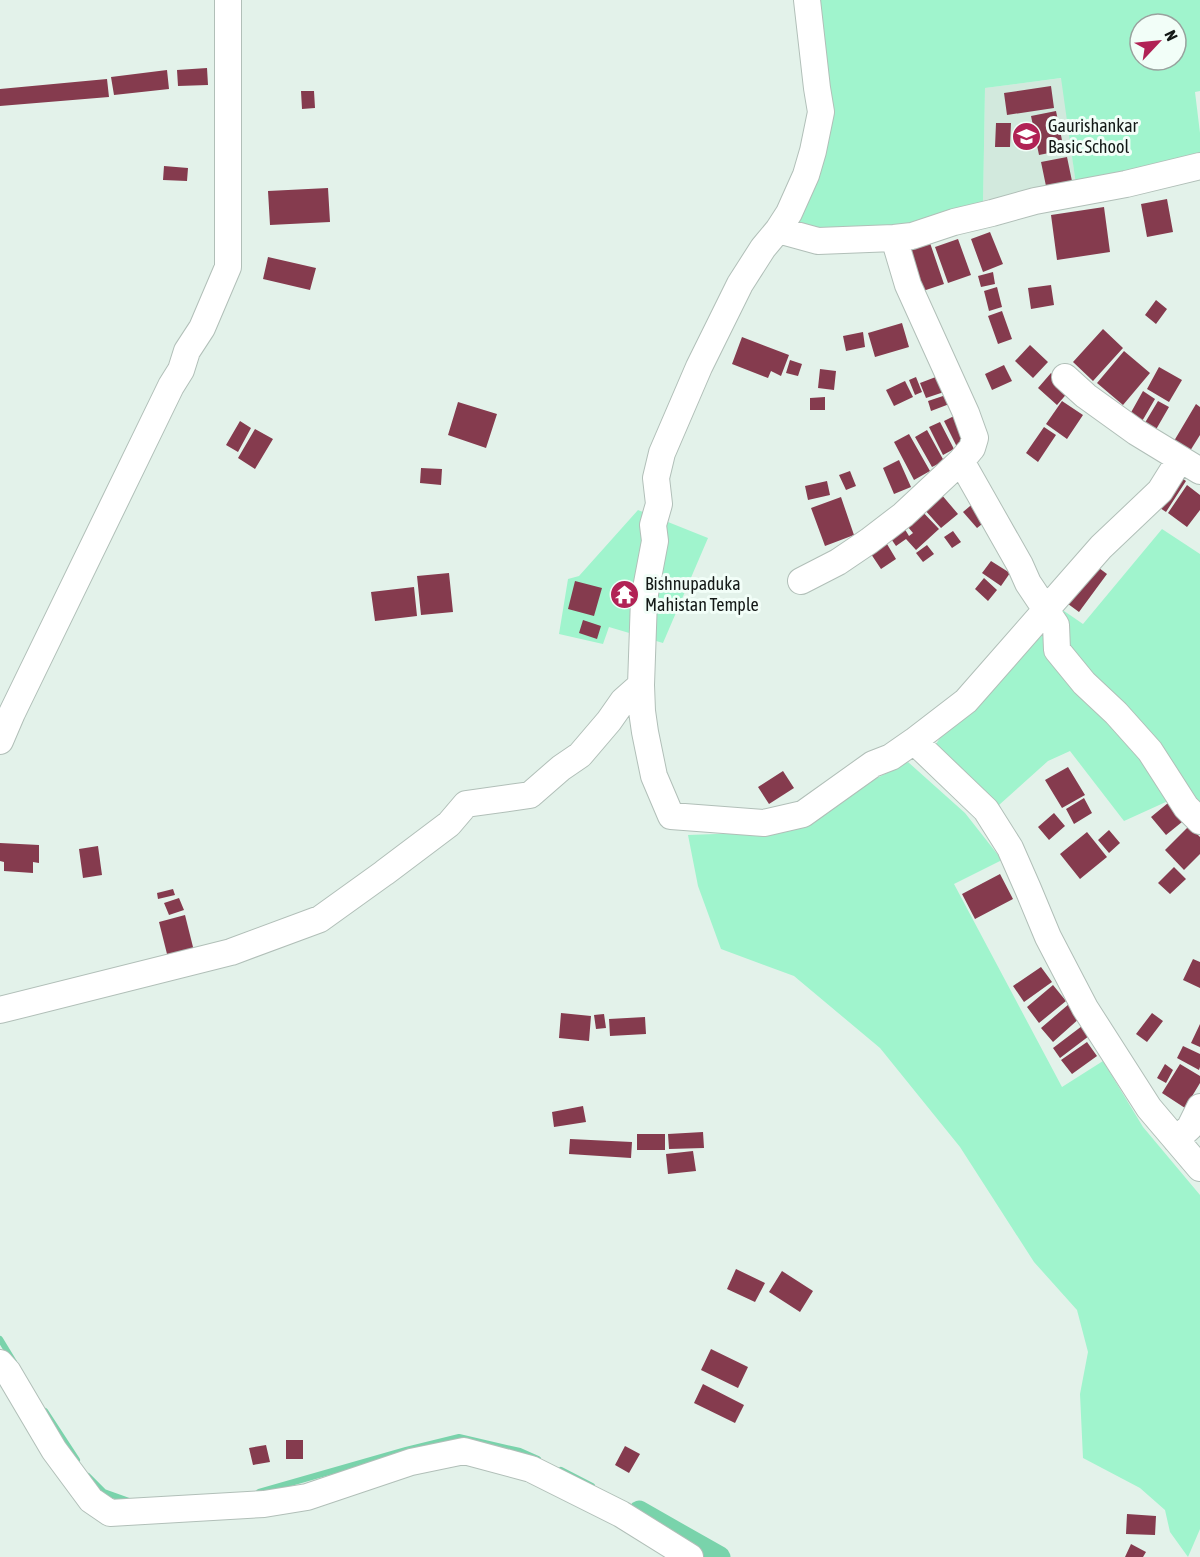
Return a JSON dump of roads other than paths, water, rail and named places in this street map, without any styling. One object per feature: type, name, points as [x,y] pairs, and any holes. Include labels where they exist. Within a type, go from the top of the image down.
[{"type":"street","points":[[0,741],[181,370],[187,351],[202,328],[228,267],[228,0]]},
{"type":"street","points":[[807,0],[821,112],[806,175],[789,213],[740,284],[699,367],[662,453],[656,478],[658,504],[653,525],[655,541],[644,599],[642,711],[654,776],[672,816],[764,823],[803,814],[873,764],[891,758],[966,701],[1101,547],[1190,465],[1136,432],[1086,396],[1065,377]]},
{"type":"street","points":[[778,230],[818,241],[912,236],[954,222],[1035,201],[1126,184],[1200,166]]},
{"type":"street","points":[[801,581],[838,562],[903,514],[961,461],[972,448],[975,438],[908,285],[894,238]]},
{"type":"street","points":[[961,461],[1028,583],[1056,625],[1057,650],[1084,683],[1116,713],[1150,751],[1186,807],[1200,821]]},
{"type":"street","points":[[0,1010],[231,952],[320,919],[449,824],[466,804],[530,795],[561,768],[580,756],[623,701],[641,685]]},
{"type":"street","points":[[914,741],[986,810],[1010,848],[1048,937],[1085,1008],[1149,1108],[1200,1168]]},
{"type":"street","points":[[1176,1140],[1190,1127],[1200,1107]]},
{"type":"street","points":[[0,1363],[8,1372],[54,1450],[91,1500],[110,1514],[264,1504],[307,1497],[411,1462],[464,1451],[531,1469],[621,1514],[690,1557]]},
{"type":"waterway","points":[[0,1339],[14,1362]]},
{"type":"waterway","points":[[45,1411],[77,1460]]},
{"type":"waterway","points":[[259,1492],[459,1437],[520,1451],[538,1459]]},
{"type":"waterway","points":[[561,1470],[592,1486]]},
{"type":"waterway","points":[[88,1476],[104,1492],[132,1502]]},
{"type":"waterway","points":[[639,1511],[720,1557]]},
{"type":"place","name":"Gaurishankar Basic School","points":[[1027,136]]},
{"type":"place","name":"Bishnupaduka Mahistan Temple","points":[[624,594]]}]
